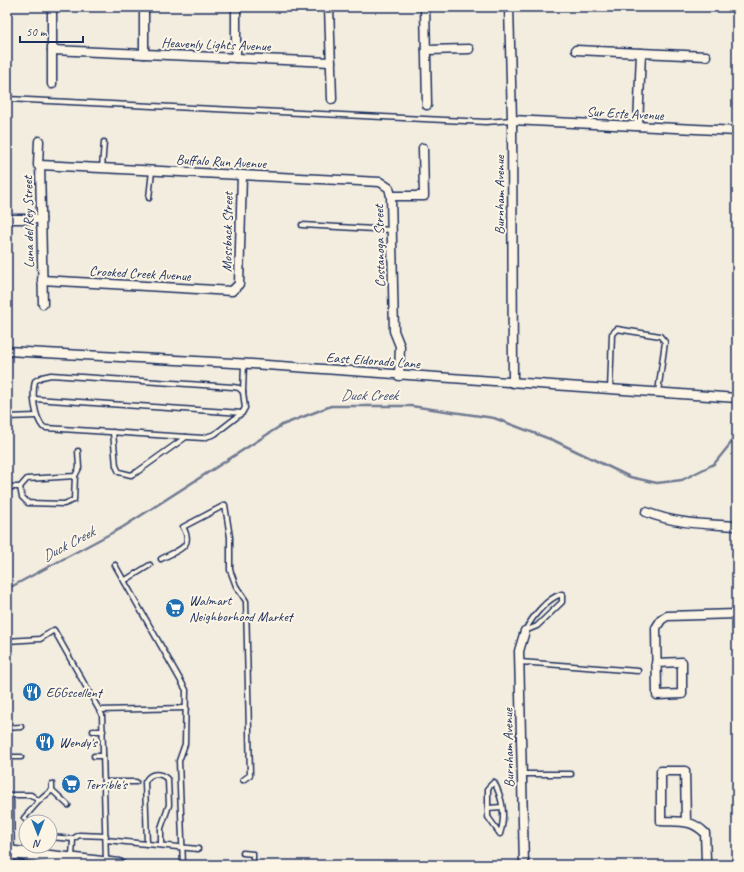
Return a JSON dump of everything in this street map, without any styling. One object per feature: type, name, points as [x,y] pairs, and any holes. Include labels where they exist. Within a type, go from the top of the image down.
[{"type":"main road","points":[[7,800],[8,865]]},
{"type":"main road","points":[[7,852],[119,865]]},
{"type":"street","points":[[52,7],[52,84]]},
{"type":"street","points":[[144,7],[144,54]]},
{"type":"street","points":[[236,7],[236,58]]},
{"type":"street","points":[[329,7],[332,99]]},
{"type":"street","points":[[425,7],[427,105]]},
{"type":"street","name":"Burnham Avenue","points":[[509,7],[512,120],[513,383]]},
{"type":"street","name":"Heavenly Lights Avenue","points":[[52,50],[331,62]]},
{"type":"street","points":[[426,50],[470,50]]},
{"type":"street","points":[[576,50],[706,56]]},
{"type":"street","points":[[638,126],[641,53]]},
{"type":"street","name":"Sur Este Avenue","points":[[512,120],[737,130]]},
{"type":"street","name":"Luna del Rey Street","points":[[39,141],[38,165],[40,165],[43,304]]},
{"type":"street","name":"Costanoga Street","points":[[399,376],[400,346],[394,331],[391,196],[424,196],[423,148]]},
{"type":"street","name":"Buffalo Run Avenue","points":[[40,165],[380,182],[389,188],[391,196]]},
{"type":"street","name":"Mossback Street","points":[[236,289],[239,284],[242,175]]},
{"type":"street","points":[[7,219],[41,219]]},
{"type":"street","name":"Crooked Creek Avenue","points":[[42,280],[232,291],[236,289]]},
{"type":"street","name":"East Eldorado Lane","points":[[7,351],[244,364],[399,376],[737,398]]},
{"type":"street","points":[[646,512],[662,519],[737,526]]},
{"type":"street","points":[[656,663],[682,662],[682,694],[657,695],[656,663],[656,628],[665,617],[737,614]]},
{"type":"street","name":"Burnham Avenue","points":[[524,865],[519,651],[525,631]]},
{"type":"street","points":[[686,822],[685,772],[661,771],[661,821],[686,822],[698,825],[705,832],[706,860],[704,865]]},
{"type":"lane","points":[[7,99],[486,122],[512,120]]},
{"type":"lane","points":[[102,168],[104,142]]},
{"type":"lane","points":[[149,198],[152,171]]},
{"type":"lane","points":[[302,225],[392,230]]},
{"type":"lane","points":[[610,390],[612,334],[617,329],[660,336],[665,342],[658,393]]},
{"type":"lane","points":[[243,392],[239,388],[233,386],[51,375],[42,377],[35,381],[34,387],[36,416],[42,427],[186,437],[210,437],[242,413],[245,408],[243,392],[244,364]]},
{"type":"lane","points":[[35,399],[242,413]]},
{"type":"lane","points":[[7,417],[36,416]]},
{"type":"lane","points":[[113,432],[116,466],[119,472],[131,475],[186,437]]},
{"type":"lane","points":[[20,487],[22,497],[28,503],[64,504],[74,500],[75,476],[79,468],[78,450]]},
{"type":"lane","points":[[7,487],[20,487],[27,479],[75,476]]},
{"type":"lane","points":[[161,559],[185,546],[188,541],[187,534],[183,527],[225,505],[230,537],[230,570],[236,586],[246,601],[250,775],[243,780]]},
{"type":"lane","points":[[115,565],[186,690],[185,744],[179,760],[183,865]]},
{"type":"lane","points":[[124,581],[150,565]]},
{"type":"lane","points":[[562,594],[562,602],[538,626],[525,631],[530,620],[555,596],[562,594]]},
{"type":"lane","points":[[7,641],[40,639],[54,630],[100,710],[102,715],[103,731],[106,864]]},
{"type":"lane","points":[[520,662],[638,671]]},
{"type":"lane","points":[[100,710],[186,708]]},
{"type":"lane","points":[[7,728],[21,728]]},
{"type":"lane","points":[[93,731],[103,731]]},
{"type":"lane","points":[[94,756],[103,756]]},
{"type":"lane","points":[[7,757],[21,757]]},
{"type":"lane","points":[[147,844],[145,782],[152,774],[160,774],[168,780],[168,805],[162,828],[161,845]]},
{"type":"lane","points":[[522,774],[571,774]]},
{"type":"lane","points":[[104,782],[136,782]]},
{"type":"lane","points":[[494,782],[500,794],[502,807],[503,824],[500,834],[488,817],[488,808],[488,788],[494,782]]},
{"type":"lane","points":[[52,784],[52,790],[68,805]]},
{"type":"lane","points":[[28,814],[39,801],[52,790]]},
{"type":"lane","points":[[7,795],[31,795],[39,801]]},
{"type":"lane","points":[[488,808],[502,807]]},
{"type":"lane","points":[[58,838],[73,839],[79,835],[198,849]]},
{"type":"lane","points":[[71,860],[73,839]]},
{"type":"lane","points":[[242,853],[254,854],[254,865]]},
{"type":"waterway","name":"Duck Creek","points":[[7,589],[123,527],[282,425],[331,406],[411,406],[494,418],[555,441],[630,477],[657,483],[682,480],[714,464],[731,443],[737,423]]},
{"type":"place","name":"Walmart Neighborhood Market","points":[[175,608]]},
{"type":"place","name":"EGGscellent","points":[[32,692]]},
{"type":"place","name":"Wendy's","points":[[45,742]]},
{"type":"place","name":"Terrible's","points":[[71,784]]}]
